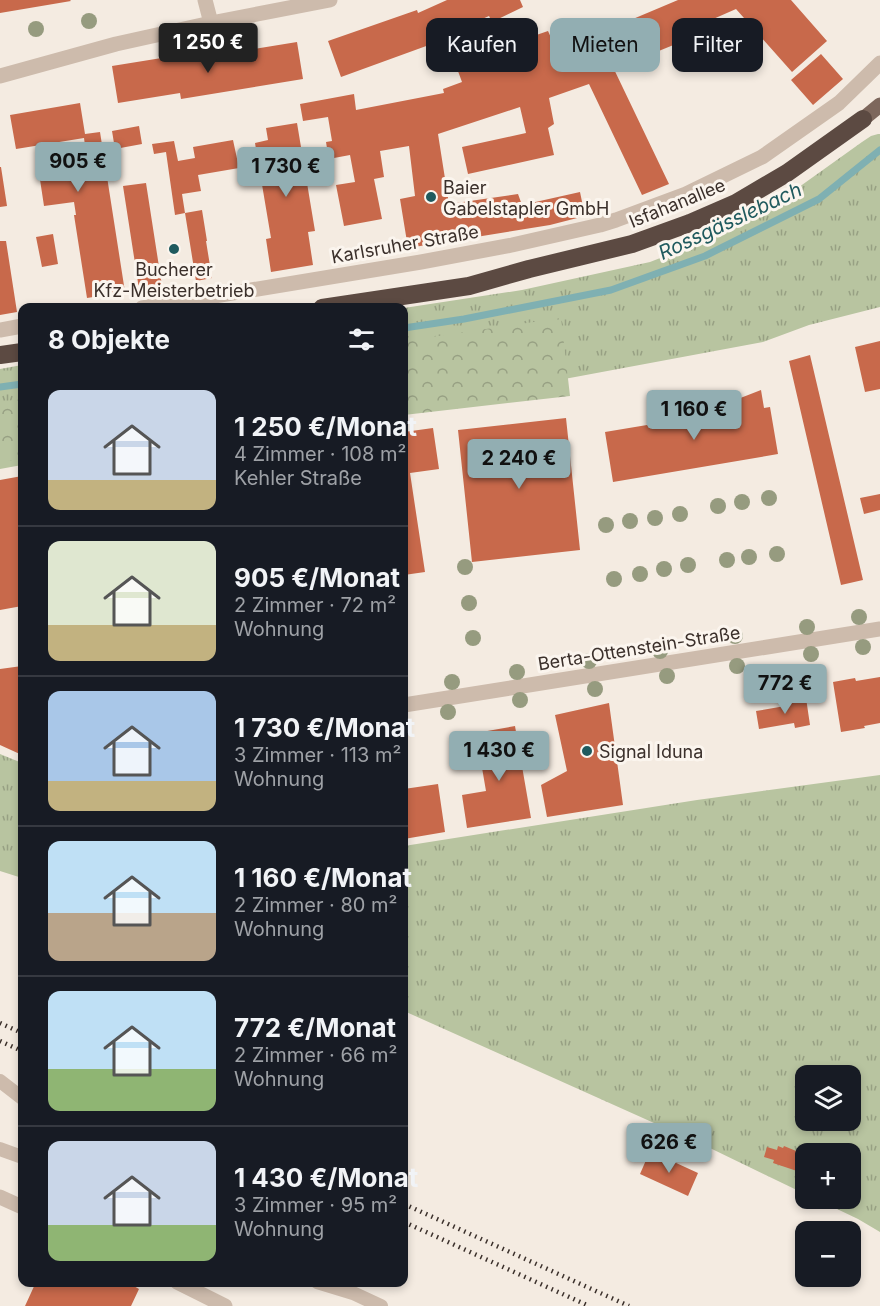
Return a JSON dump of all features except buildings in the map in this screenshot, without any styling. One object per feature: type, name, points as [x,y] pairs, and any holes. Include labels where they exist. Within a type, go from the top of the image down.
[{"type":"highway","name":"Isfahanallee","points":[[356,303],[470,286],[632,244],[736,203],[871,119]]},
{"type":"highway","points":[[0,355],[18,353]]},
{"type":"main road","name":"Isfahanallee","points":[[871,119],[880,105]]},
{"type":"street","points":[[205,0],[211,23]]},
{"type":"street","points":[[0,76],[116,44],[330,0]]},
{"type":"street","name":"Karlsruher Straße","points":[[172,303],[512,245],[616,220],[686,194],[762,157],[839,103],[880,63]]},
{"type":"street","points":[[0,330],[18,327]]},
{"type":"street","name":"Berta-Ottenstein-Straße","points":[[408,704],[880,630]]},
{"type":"street","points":[[0,1197],[18,1205]]},
{"type":"street","points":[[187,1287],[225,1306]]},
{"type":"lane","points":[[0,1081],[18,1088]]},
{"type":"lane","points":[[0,1081],[18,1094]]},
{"type":"lane","points":[[0,1149],[18,1156]]},
{"type":"lane","points":[[333,1287],[381,1306]]},
{"type":"green space","points":[[880,134],[880,307],[809,325],[763,342],[408,408],[408,307],[522,290],[650,262],[709,239],[760,215],[871,136]]},
{"type":"green space","points":[[561,318],[570,396],[408,415],[408,340]]},
{"type":"green space","points":[[18,366],[18,466],[0,469],[0,369]]},
{"type":"green space","points":[[18,400],[18,460],[0,462],[0,402]]},
{"type":"green space","points":[[0,754],[18,761],[18,877],[0,871]]},
{"type":"green space","points":[[880,775],[880,1232],[837,1209],[861,1209],[861,1143],[795,1143],[795,1189],[712,1149],[408,1013],[408,845],[697,800]]},
{"type":"waterway","name":"Rossgässlebach","points":[[408,327],[464,319],[611,290],[705,256],[819,199],[880,150]]},
{"type":"waterway","name":"Rossgässlebach","points":[[0,387],[18,385]]},
{"type":"railway","points":[[0,1023],[18,1031]]},
{"type":"railway","points":[[0,1041],[18,1049]]},
{"type":"railway","points":[[408,1206],[629,1306]]},
{"type":"railway","points":[[408,1224],[589,1306]]},
{"type":"place","name":"Baier Gabelstapler GmbH","points":[[431,197]]},
{"type":"place","name":"Bucherer Kfz-Meisterbetrieb","points":[[174,249]]},
{"type":"place","name":"Signal Iduna","points":[[587,751]]}]
